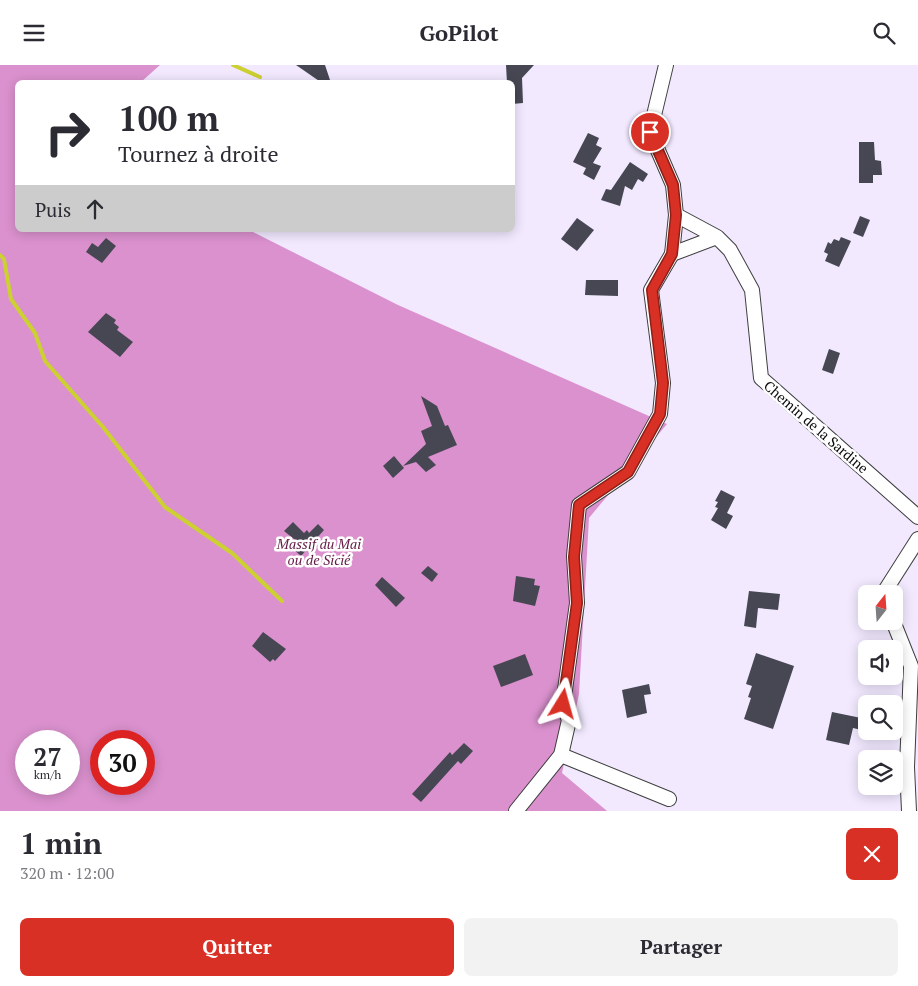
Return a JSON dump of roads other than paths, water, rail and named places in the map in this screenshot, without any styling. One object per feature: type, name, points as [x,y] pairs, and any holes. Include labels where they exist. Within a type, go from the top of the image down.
[{"type":"street","points":[[516,811],[561,755],[569,720],[563,704],[577,603],[574,557],[579,505],[628,472],[660,414],[663,383],[652,290],[672,254],[676,215],[673,185],[650,132],[666,65]]},
{"type":"street","points":[[676,215],[718,237]]},
{"type":"street","points":[[672,254],[718,237]]},
{"type":"street","name":"Chemin de la Sardine","points":[[718,237],[730,250],[752,290],[761,378],[918,517]]},
{"type":"street","points":[[888,585],[918,539]]},
{"type":"street","points":[[897,630],[911,666],[907,767],[909,811]]},
{"type":"street","points":[[561,755],[669,799]]},
{"type":"waterway","points":[[233,65],[260,77]]},
{"type":"waterway","points":[[0,255],[4,259],[11,299],[35,333],[45,361],[103,427],[165,507],[232,553],[282,601]]},
{"type":"park label","name":"Massif du Mai ou de Sicié","points":[[319,552]]}]
